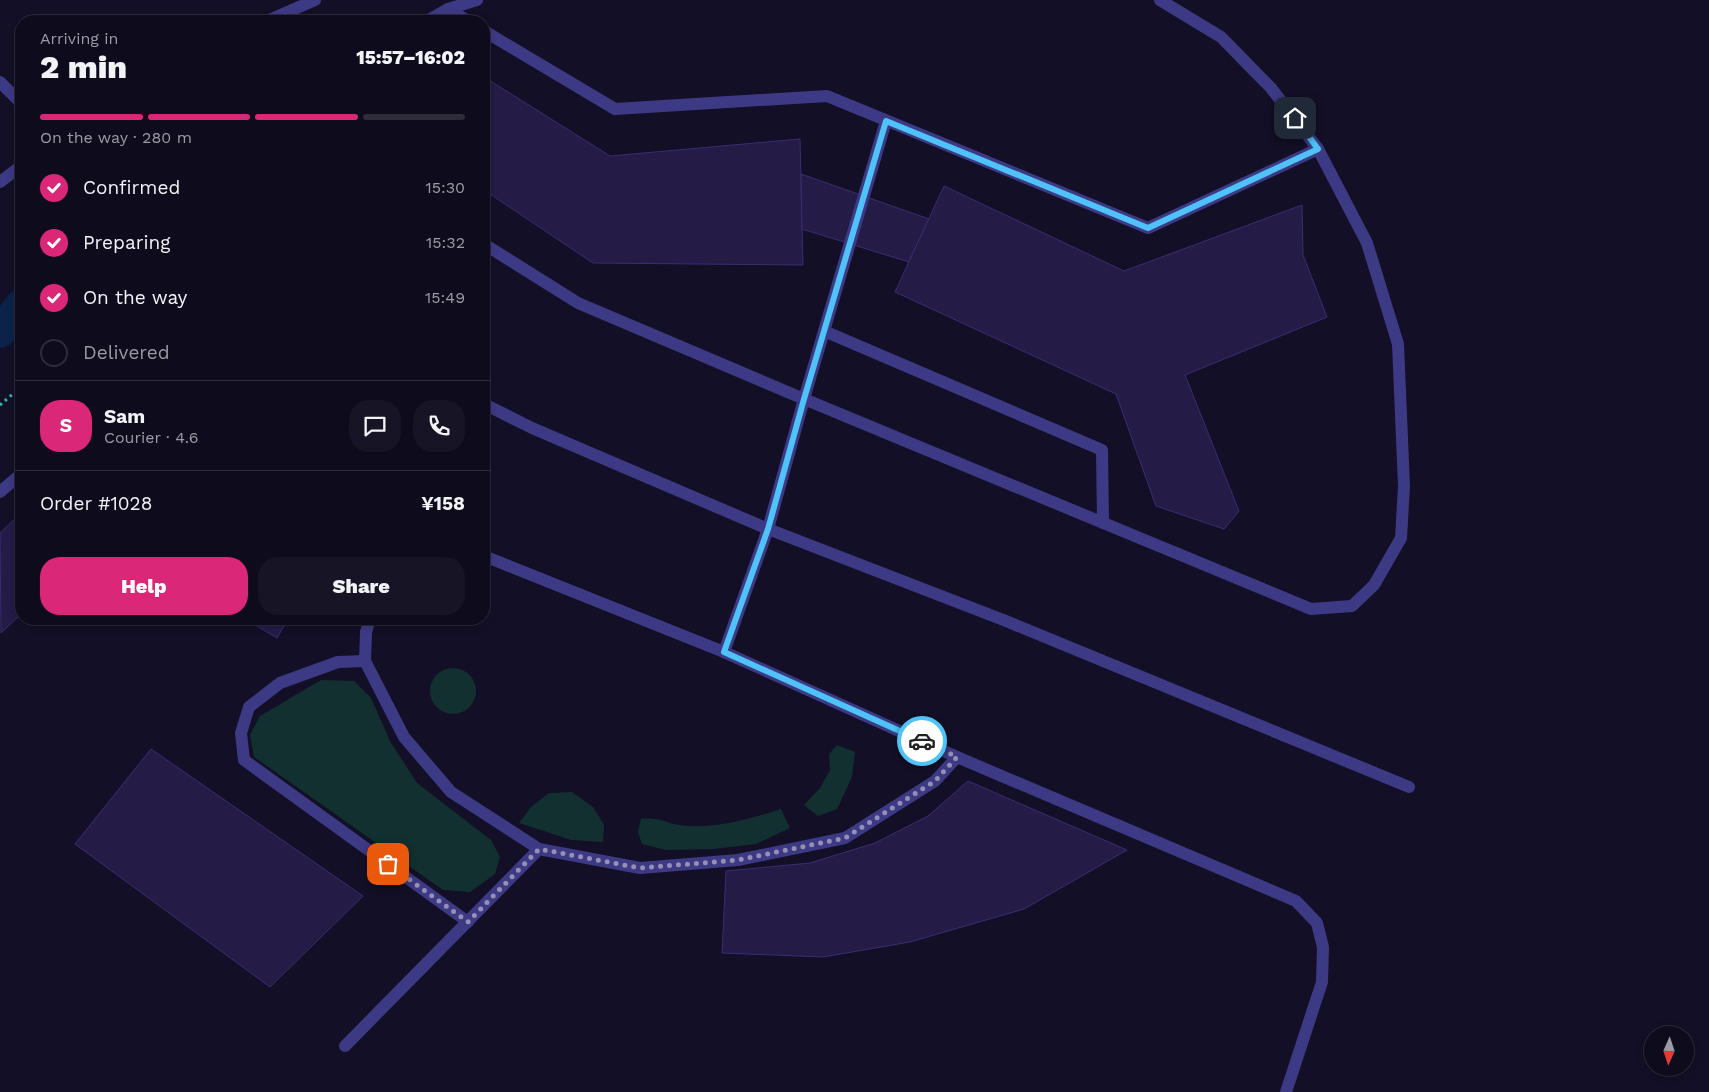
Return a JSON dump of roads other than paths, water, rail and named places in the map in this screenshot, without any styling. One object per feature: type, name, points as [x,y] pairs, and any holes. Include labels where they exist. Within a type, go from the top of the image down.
[{"type":"street","points":[[281,15],[315,0]]},
{"type":"street","points":[[438,15],[448,9],[477,0]]},
{"type":"street","points":[[490,248],[578,302],[804,399],[1311,609],[1352,606],[1374,585],[1400,538],[1404,486],[1398,344],[1367,243],[1318,149],[1271,88],[1221,37],[1160,0]]},
{"type":"street","points":[[448,9],[458,15]]},
{"type":"street","points":[[490,35],[615,109],[827,96],[1148,228],[1318,149]]},
{"type":"street","points":[[0,82],[15,97]]},
{"type":"street","points":[[724,652],[768,529],[804,399],[886,121]]},
{"type":"street","points":[[0,182],[15,171]]},
{"type":"street","points":[[824,331],[1102,450],[1103,523]]},
{"type":"street","points":[[490,407],[532,428],[768,529],[1006,621],[1408,787]]},
{"type":"street","points":[[0,492],[15,479]]},
{"type":"street","points":[[490,558],[724,652],[957,757],[1296,901],[1317,923],[1323,947],[1322,982],[1286,1092]]},
{"type":"street","points":[[368,625],[364,661],[404,737],[451,792],[539,849],[640,868],[738,860],[845,838],[935,781],[957,757]]},
{"type":"street","points":[[364,661],[338,662],[280,684],[249,707],[241,732],[244,760],[468,922]]},
{"type":"street","points":[[345,1046],[539,849]]},
{"type":"waterway","points":[[0,332],[15,313]]}]
